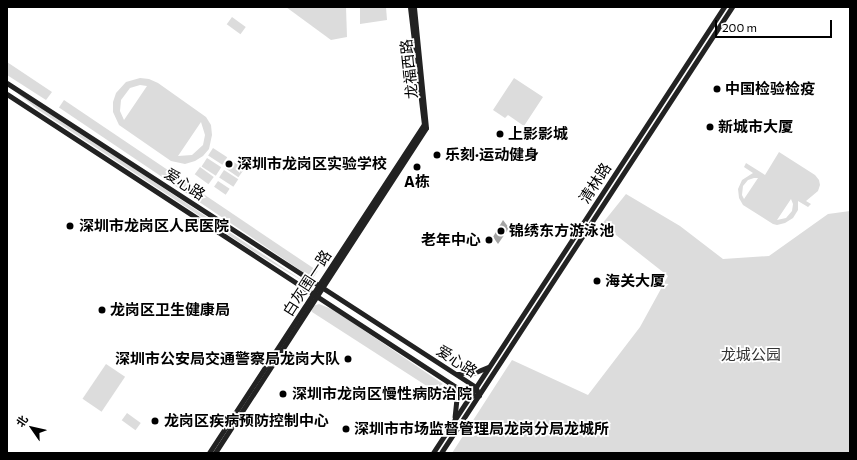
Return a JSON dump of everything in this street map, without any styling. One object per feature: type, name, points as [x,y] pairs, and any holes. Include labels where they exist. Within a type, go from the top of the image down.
[{"type":"street","name":"龙福西路","points":[[410,7],[425,126]]},
{"type":"street","name":"龙福西路","points":[[414,7],[425,126]]},
{"type":"street","name":"清林路","points":[[433,453],[724,7]]},
{"type":"street","name":"清林路","points":[[441,453],[732,7]]},
{"type":"street","name":"爱心路","points":[[7,83],[476,387],[479,395],[470,396],[7,94]]},
{"type":"street","name":"白灰围一路","points":[[215,453],[425,126]]},
{"type":"street","name":"白灰围一路","points":[[209,453],[316,295]]},
{"type":"street","points":[[454,373],[471,374],[485,369],[492,363]]},
{"type":"street","points":[[450,382],[457,398],[456,413],[453,422]]},
{"type":"green space","points":[[286,7],[346,7],[347,37],[331,40]]},
{"type":"green space","points":[[360,7],[386,7],[387,20],[360,24]]},
{"type":"green space","points":[[232,17],[246,27],[240,34],[227,24]]},
{"type":"green space","points":[[7,62],[52,92],[46,100],[7,75]]},
{"type":"green space","points":[[140,78],[149,79],[158,83],[206,117],[211,125],[212,135],[209,149],[203,156],[195,161],[185,164],[171,161],[119,125],[113,112],[113,102],[116,93],[126,82]],"holes":[[[140,85],[147,86],[124,120],[120,111],[121,100],[130,88]],[[201,122],[205,135],[203,145],[192,155],[178,156]]]},
{"type":"green space","points":[[514,78],[543,97],[524,126],[508,115],[505,118],[493,110]]},
{"type":"green space","points":[[17,93],[39,105],[306,283],[256,253],[37,109]]},
{"type":"green space","points":[[64,100],[318,271],[313,279],[59,107]]},
{"type":"green space","points":[[213,148],[227,157],[222,165],[208,156]]},
{"type":"green space","points":[[779,152],[815,175],[819,180],[820,185],[818,191],[806,201],[811,204],[808,207],[798,201],[798,210],[793,218],[785,223],[777,225],[743,205],[739,198],[738,189],[742,180],[753,173],[744,167],[746,163],[765,175]],"holes":[[[758,178],[744,199],[742,195],[743,186],[748,180]],[[791,199],[793,204],[792,211],[786,218],[777,220]]]},
{"type":"green space","points":[[207,158],[221,167],[216,176],[202,166]]},
{"type":"green space","points":[[231,160],[244,169],[238,177],[225,168]]},
{"type":"green space","points":[[200,167],[214,177],[208,184],[195,174]]},
{"type":"green space","points":[[224,170],[238,179],[233,187],[219,178]]},
{"type":"green space","points":[[218,181],[230,189],[226,195],[214,187]]},
{"type":"green space","name":"龙城公园","points":[[626,194],[680,226],[723,259],[769,256],[828,214],[850,211],[850,453],[452,453],[512,360],[588,395],[640,327],[668,276],[602,224]]},
{"type":"green space","points":[[319,304],[334,310],[443,384],[433,390],[312,312],[310,307]]},
{"type":"green space","points":[[106,364],[125,377],[102,412],[83,399]]},
{"type":"green space","points":[[127,413],[141,423],[135,430],[122,420]]},
{"type":"shaded area","name":"锦绣东方游泳池","points":[[503,220],[509,228],[498,244],[493,237]]},
{"type":"place","name":"中国检验检疫","points":[[717,89]]},
{"type":"place","name":"新城市大厦","points":[[710,127]]},
{"type":"place","name":"上影影城","points":[[500,134]]},
{"type":"place","name":"乐刻·运动健身","points":[[437,155]]},
{"type":"place","name":"深圳市龙岗区实验学校","points":[[229,164]]},
{"type":"place","name":"A栋","points":[[417,167]]},
{"type":"place","name":"深圳市龙岗区人民医院","points":[[70,226]]},
{"type":"place","name":"锦绣东方游泳池","points":[[501,231]]},
{"type":"place","name":"老年中心","points":[[489,240]]},
{"type":"place","name":"海关大厦","points":[[597,281]]},
{"type":"place","name":"龙岗区卫生健康局","points":[[102,310]]},
{"type":"place","name":"深圳市公安局交通警察局龙岗大队","points":[[348,359]]},
{"type":"place","name":"深圳市龙岗区慢性病防治院","points":[[283,394]]},
{"type":"place","name":"龙岗区疾病预防控制中心","points":[[155,421]]},
{"type":"place","name":"深圳市市场监督管理局龙岗分局龙城所","points":[[346,429]]}]
